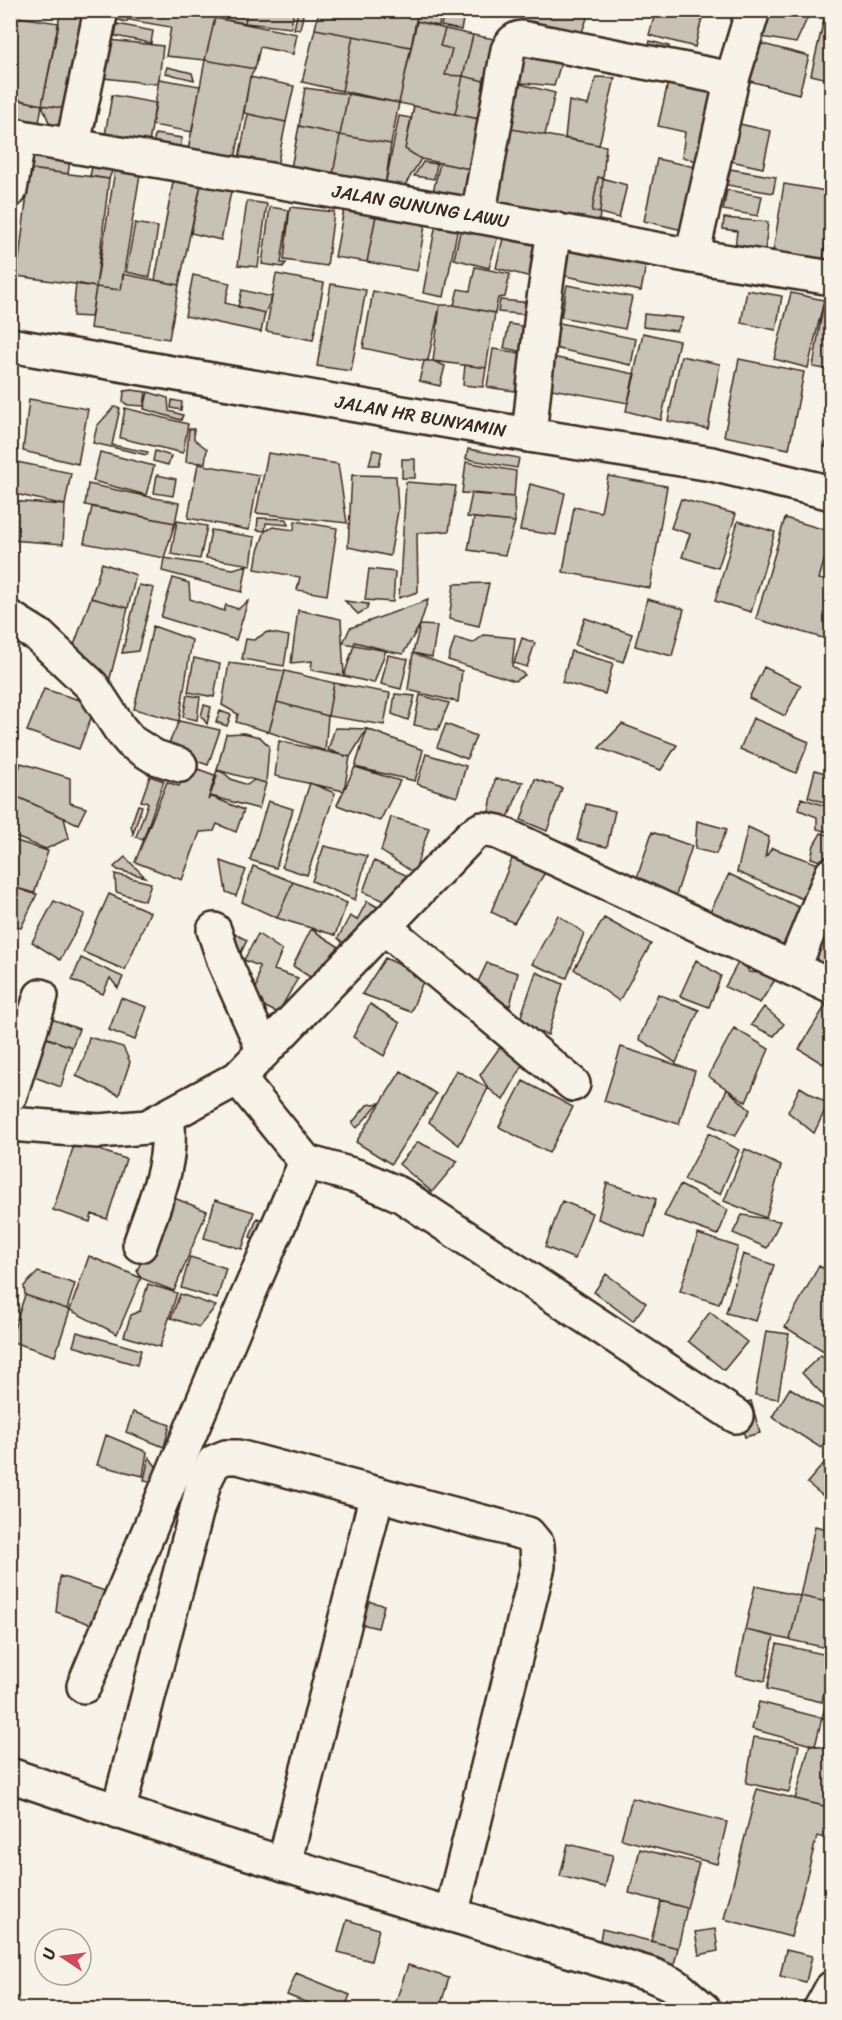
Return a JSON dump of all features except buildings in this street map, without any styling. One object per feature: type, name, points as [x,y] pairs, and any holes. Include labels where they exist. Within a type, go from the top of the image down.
[{"type":"street","points":[[73,144],[101,10]]},
{"type":"street","points":[[692,256],[732,79],[753,10]]},
{"type":"street","points":[[478,216],[508,50],[517,39],[732,79]]},
{"type":"street","points":[[10,190],[15,135]]},
{"type":"street","name":"JALAN GUNUNG LAWU","points":[[15,135],[554,229],[692,256],[831,278]]},
{"type":"street","points":[[529,435],[554,229]]},
{"type":"street","name":"JALAN HR BUNYAMIN","points":[[10,345],[529,435],[712,464],[831,493]]},
{"type":"street","points":[[10,618],[39,636],[92,686],[131,742],[155,757],[180,765]]},
{"type":"street","points":[[10,1124],[99,1131],[147,1127],[238,1078],[471,836],[482,829],[498,832],[831,987]]},
{"type":"street","points":[[793,969],[831,874]]},
{"type":"street","points":[[384,927],[573,1084]]},
{"type":"street","points":[[214,930],[225,963],[264,1051]]},
{"type":"street","points":[[10,1095],[41,996]]},
{"type":"street","points":[[238,1078],[306,1161],[359,1177],[401,1195],[736,1416]]},
{"type":"street","points":[[140,1245],[163,1180],[169,1133],[167,1117]]},
{"type":"street","points":[[84,1686],[306,1161]]},
{"type":"street","points":[[118,1812],[204,1482],[214,1462],[226,1457],[238,1457],[528,1534],[537,1545],[538,1566],[451,1915]]},
{"type":"street","points":[[284,1864],[377,1494]]},
{"type":"street","points":[[10,1775],[118,1812],[284,1864],[652,1976],[676,1986],[704,2010]]},
{"type":"street","points":[[820,2010],[831,1988]]}]
